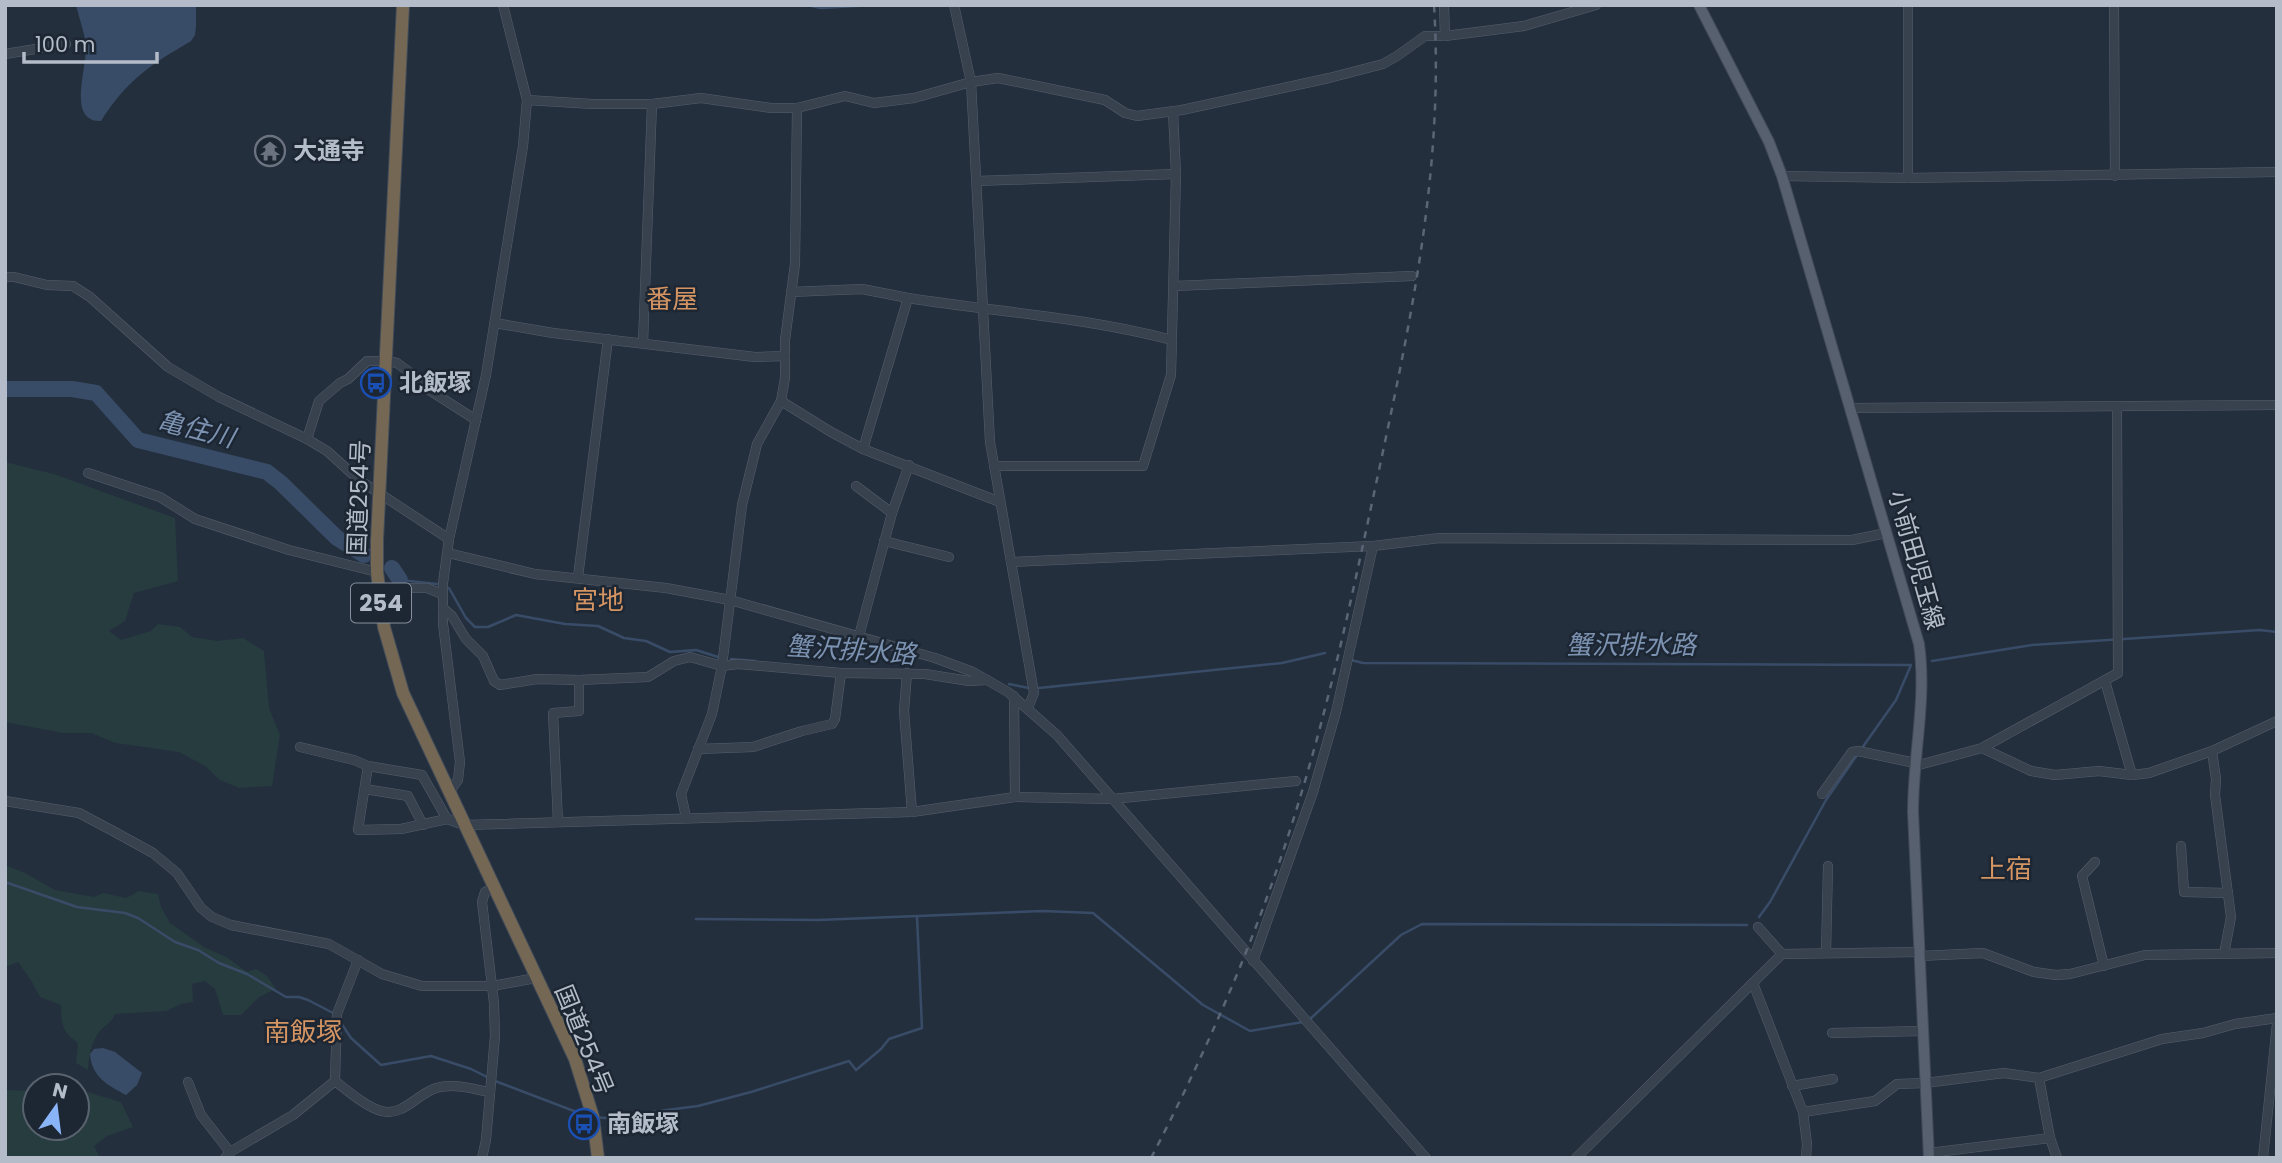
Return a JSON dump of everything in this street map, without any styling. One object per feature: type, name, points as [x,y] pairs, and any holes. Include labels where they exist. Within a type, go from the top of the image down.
[{"type":"highway","name":"国道254号","points":[[403,5],[379,494],[377,572],[384,627],[403,693],[561,1028],[593,1117],[597,1158]]},
{"type":"main road","name":"小前田児玉線","points":[[1699,5],[1769,142],[1782,176],[1919,644],[1922,668],[1921,713],[1913,812],[1929,1155]]},
{"type":"street","points":[[449,792],[458,780],[460,762],[449,686],[442,594],[450,538],[495,323],[523,146],[527,100],[503,5]]},
{"type":"street","points":[[954,5],[971,82],[990,442],[1034,693],[1028,708]]},
{"type":"street","points":[[1444,5],[1445,36]]},
{"type":"street","points":[[527,100],[652,104],[701,98],[771,108],[797,108],[845,96],[874,103],[914,98],[971,82],[998,78],[1105,100],[1125,113],[1137,116],[1173,111],[1383,64],[1425,36],[1524,26],[1596,5]]},
{"type":"street","points":[[1908,5],[1908,178]]},
{"type":"street","points":[[2113,5],[2115,176]]},
{"type":"street","points":[[5,54],[66,44]]},
{"type":"street","points":[[643,343],[652,104]]},
{"type":"street","points":[[686,817],[681,794],[712,713],[722,666],[742,505],[757,444],[781,401],[785,378],[785,340],[795,264],[797,108]]},
{"type":"street","points":[[995,466],[1143,466],[1171,375],[1176,174],[1173,111]]},
{"type":"street","points":[[1782,176],[1908,178],[2277,172]]},
{"type":"street","points":[[977,181],[1176,174]]},
{"type":"street","points":[[1174,286],[1412,276]]},
{"type":"street","points":[[5,277],[47,285],[73,286],[90,297],[168,367],[219,397],[327,451],[359,480],[450,538]]},
{"type":"street","points":[[791,292],[862,289],[984,310],[1031,313],[1134,330],[1172,340]]},
{"type":"street","points":[[863,449],[908,298]]},
{"type":"street","points":[[495,323],[608,340],[755,357],[785,356]]},
{"type":"street","points":[[578,577],[608,340]]},
{"type":"street","points":[[307,439],[322,396],[348,379],[367,361],[397,363],[423,386],[476,420]]},
{"type":"street","points":[[781,401],[863,449],[1000,502]]},
{"type":"street","points":[[1849,408],[2277,405]]},
{"type":"street","points":[[1822,794],[1852,752],[1858,751],[1915,764],[1982,748],[2118,673],[2117,406]]},
{"type":"street","points":[[859,636],[892,513],[908,465]]},
{"type":"street","points":[[88,473],[160,497],[195,519],[289,550],[377,572]]},
{"type":"street","points":[[856,486],[892,513]]},
{"type":"street","points":[[1011,562],[1373,546],[1440,538],[1852,540],[1886,533]]},
{"type":"street","points":[[884,541],[949,557]]},
{"type":"street","points":[[1253,961],[1313,792],[1336,712],[1373,546]]},
{"type":"street","points":[[448,553],[536,574],[666,588],[730,600],[956,665],[1014,696],[1057,736],[1426,1158]]},
{"type":"street","points":[[379,588],[427,588],[442,594]]},
{"type":"street","points":[[443,608],[482,656],[494,681],[500,685],[537,679],[648,677],[674,661],[691,657],[722,666],[738,664],[841,673],[907,673],[969,681],[988,680]]},
{"type":"street","points":[[698,749],[753,747],[832,724],[841,673]]},
{"type":"street","points":[[907,673],[904,711],[912,812]]},
{"type":"street","points":[[558,822],[553,713],[579,711],[579,680]]},
{"type":"street","points":[[2105,681],[2132,775]]},
{"type":"street","points":[[1014,696],[1015,797]]},
{"type":"street","points":[[1982,748],[2031,771],[2042,773],[2055,775],[2099,771],[2132,775],[2149,773],[2212,751],[2277,722]]},
{"type":"street","points":[[300,747],[368,766],[422,775],[447,819]]},
{"type":"street","points":[[2212,751],[2231,917],[2224,954]]},
{"type":"street","points":[[368,766],[358,830],[401,829],[447,819],[464,825],[912,812],[1015,797],[1112,799],[1296,781]]},
{"type":"street","points":[[365,789],[408,796],[423,825]]},
{"type":"street","points":[[5,801],[79,813],[113,831],[153,853],[177,873],[201,908],[231,925],[329,944],[382,974],[422,986],[492,986],[536,978]]},
{"type":"street","points":[[2181,846],[2185,892],[2228,893]]},
{"type":"street","points":[[2095,862],[2082,876],[2104,966]]},
{"type":"street","points":[[1826,954],[1828,866]]},
{"type":"street","points":[[482,1158],[495,1036],[482,902],[485,892],[493,888]]},
{"type":"street","points":[[1758,927],[1782,954]]},
{"type":"street","points":[[1576,1158],[1782,954],[1983,953],[2034,972],[2056,975],[2145,955],[2277,953]]},
{"type":"street","points":[[188,1082],[201,1115],[227,1155],[293,1115],[335,1081],[337,1014],[358,960]]},
{"type":"street","points":[[1753,983],[1802,1112],[1807,1144],[1806,1158]]},
{"type":"street","points":[[1802,1112],[1875,1101],[1897,1084],[2004,1073],[2039,1078],[2162,1039],[2277,1018]]},
{"type":"street","points":[[2263,1158],[2277,1024]]},
{"type":"street","points":[[1832,1034],[1923,1031]]},
{"type":"street","points":[[2039,1078],[2050,1138],[2057,1158]]},
{"type":"street","points":[[1792,1086],[1833,1079]]},
{"type":"street","points":[[335,1081],[370,1105],[390,1112],[413,1102],[427,1091],[446,1086],[490,1092]]},
{"type":"street","points":[[1929,1155],[2050,1138]]},
{"type":"green space","points":[[5,462],[54,474],[175,518],[178,581],[134,593],[125,621],[109,631],[121,640],[151,631],[158,624],[180,627],[192,637],[217,641],[243,638],[264,651],[269,708],[280,735],[272,786],[239,788],[220,780],[205,766],[179,752],[116,743],[91,733],[63,733],[5,722]]},
{"type":"green space","points":[[5,865],[55,890],[94,897],[103,893],[126,898],[139,891],[158,894],[161,907],[170,923],[247,972],[256,969],[267,976],[276,989],[259,997],[241,1015],[223,1015],[215,989],[205,981],[192,984],[193,1002],[166,1011],[115,1014],[95,1039],[88,1070],[76,1063],[78,1043],[64,1027],[61,1005],[40,997],[18,962],[5,967]]},
{"type":"green space","points":[[5,1090],[21,1091],[21,1142],[91,1142],[91,1093],[121,1102],[133,1127],[107,1136],[94,1146],[100,1158],[5,1158]]},
{"type":"water","points":[[76,5],[196,5],[195,35],[191,41],[151,66],[130,84],[101,121],[90,119],[81,103],[86,44]]},
{"type":"water","points":[[103,1048],[115,1052],[142,1073],[137,1085],[126,1095],[107,1084],[94,1069],[90,1054],[94,1049]]},
{"type":"waterway","points":[[807,5],[821,8],[874,5]]},
{"type":"waterway","name":"亀住川","points":[[5,389],[72,389],[96,393],[138,440],[267,472],[337,538],[364,555]]},
{"type":"waterway","name":"亀住川","points":[[392,568],[400,580]]},
{"type":"waterway","name":"蟹沢排水路","points":[[400,580],[437,584]]},
{"type":"waterway","name":"蟹沢排水路","points":[[449,588],[466,618],[475,627],[488,627],[516,615],[565,624],[598,626],[624,638],[646,641],[670,652],[696,650],[718,657]]},
{"type":"waterway","name":"蟹沢排水路","points":[[1932,661],[2032,645],[2260,630],[2277,632]]},
{"type":"waterway","name":"蟹沢排水路","points":[[1039,688],[1282,663],[1325,653]]},
{"type":"waterway","name":"蟹沢排水路","points":[[731,659],[755,661]]},
{"type":"waterway","name":"蟹沢排水路","points":[[1351,660],[1363,663],[1911,665],[1896,700],[1862,748]]},
{"type":"waterway","name":"蟹沢排水路","points":[[1009,684],[1029,688]]},
{"type":"waterway","points":[[1759,917],[1826,800],[1857,755]]},
{"type":"waterway","points":[[5,882],[77,907],[125,913],[138,918],[175,942],[247,974],[286,997],[308,1000],[335,1014]]},
{"type":"waterway","points":[[696,919],[818,920],[1043,911],[1093,913],[1203,1005],[1250,1031],[1303,1022]]},
{"type":"waterway","points":[[597,1117],[698,1106],[849,1061],[856,1070],[889,1039],[922,1028],[917,916]]},
{"type":"waterway","points":[[1309,1020],[1401,935],[1422,924],[1747,925]]},
{"type":"waterway","points":[[341,1023],[351,1038],[381,1065],[431,1056],[489,1078]]},
{"type":"waterway","points":[[495,1081],[587,1116]]},
{"type":"railway","points":[[1151,1158],[1216,1024],[1254,932],[1302,791],[1334,671],[1391,412],[1423,239],[1434,123],[1434,5]]},
{"type":"place","name":"大通寺","points":[[270,151]]},
{"type":"place","name":"北飯塚","points":[[376,383]]},
{"type":"place","name":"南飯塚","points":[[584,1124]]},
{"type":"district","name":"番屋","points":[[672,299]]},
{"type":"district","name":"宮地","points":[[598,600]]},
{"type":"district","name":"上宿","points":[[2006,869]]},
{"type":"district","name":"南飯塚","points":[[303,1032]]}]
